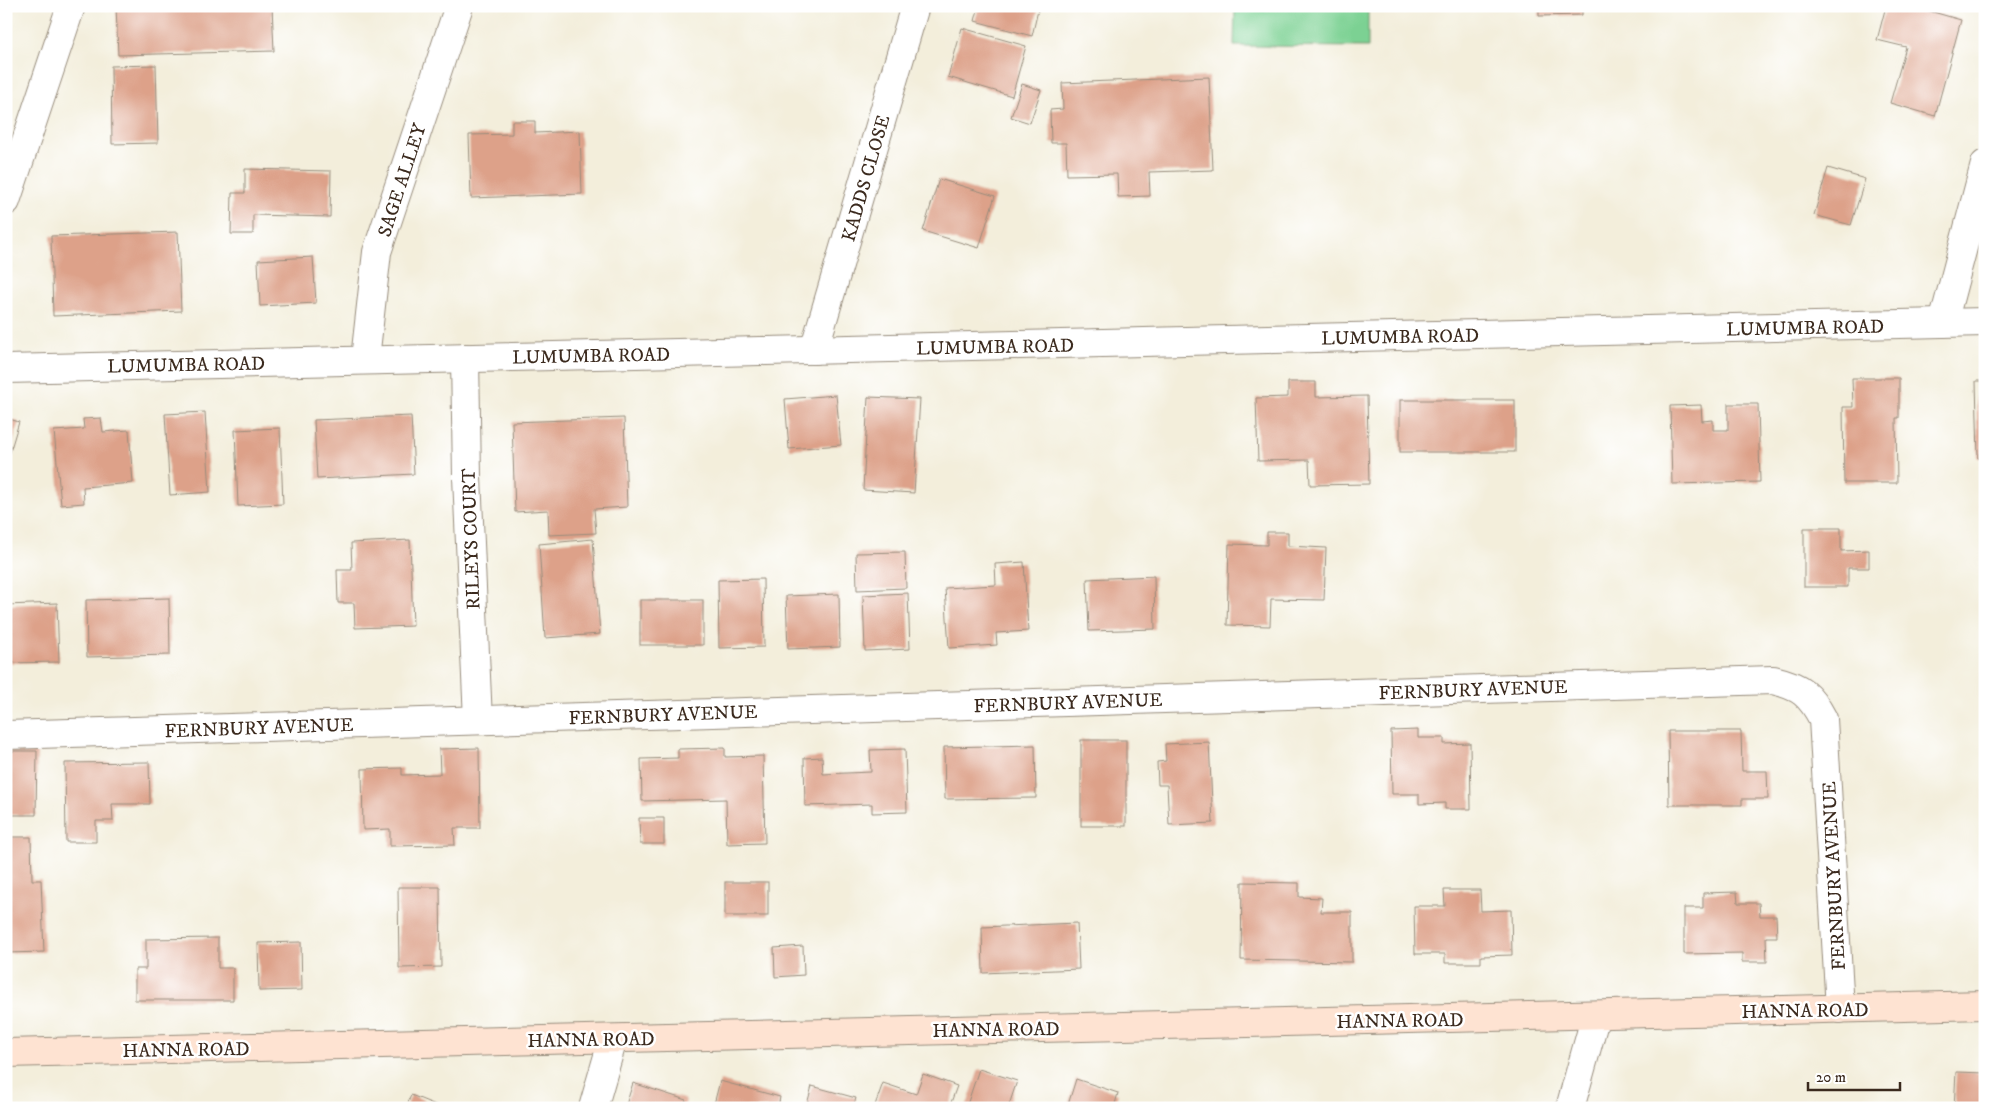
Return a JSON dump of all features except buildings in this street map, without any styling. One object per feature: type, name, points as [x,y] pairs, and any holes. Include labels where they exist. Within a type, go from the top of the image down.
[{"type":"street","points":[[6,201],[71,6]]},
{"type":"street","name":"SAGE ALLEY","points":[[365,360],[377,252],[458,6]]},
{"type":"street","name":"KADDS CLOSE","points":[[814,350],[915,6]]},
{"type":"street","points":[[1943,323],[1985,164]]},
{"type":"street","name":"LUMUMBA ROAD","points":[[6,369],[1985,322]]},
{"type":"street","name":"RILEYS COURT","points":[[465,358],[467,476],[478,720]]},
{"type":"street","name":"FERNBURY AVENUE","points":[[6,735],[1763,680],[1790,683],[1804,692],[1815,704],[1823,719],[1840,1009]]},
{"type":"street","name":"HANNA ROAD","points":[[6,1053],[1985,1005]]},
{"type":"street","points":[[1570,1108],[1596,1015]]},
{"type":"street","points":[[593,1108],[613,1039]]},
{"type":"green space","points":[[1235,6],[1368,6],[1368,47],[1234,46]]}]
